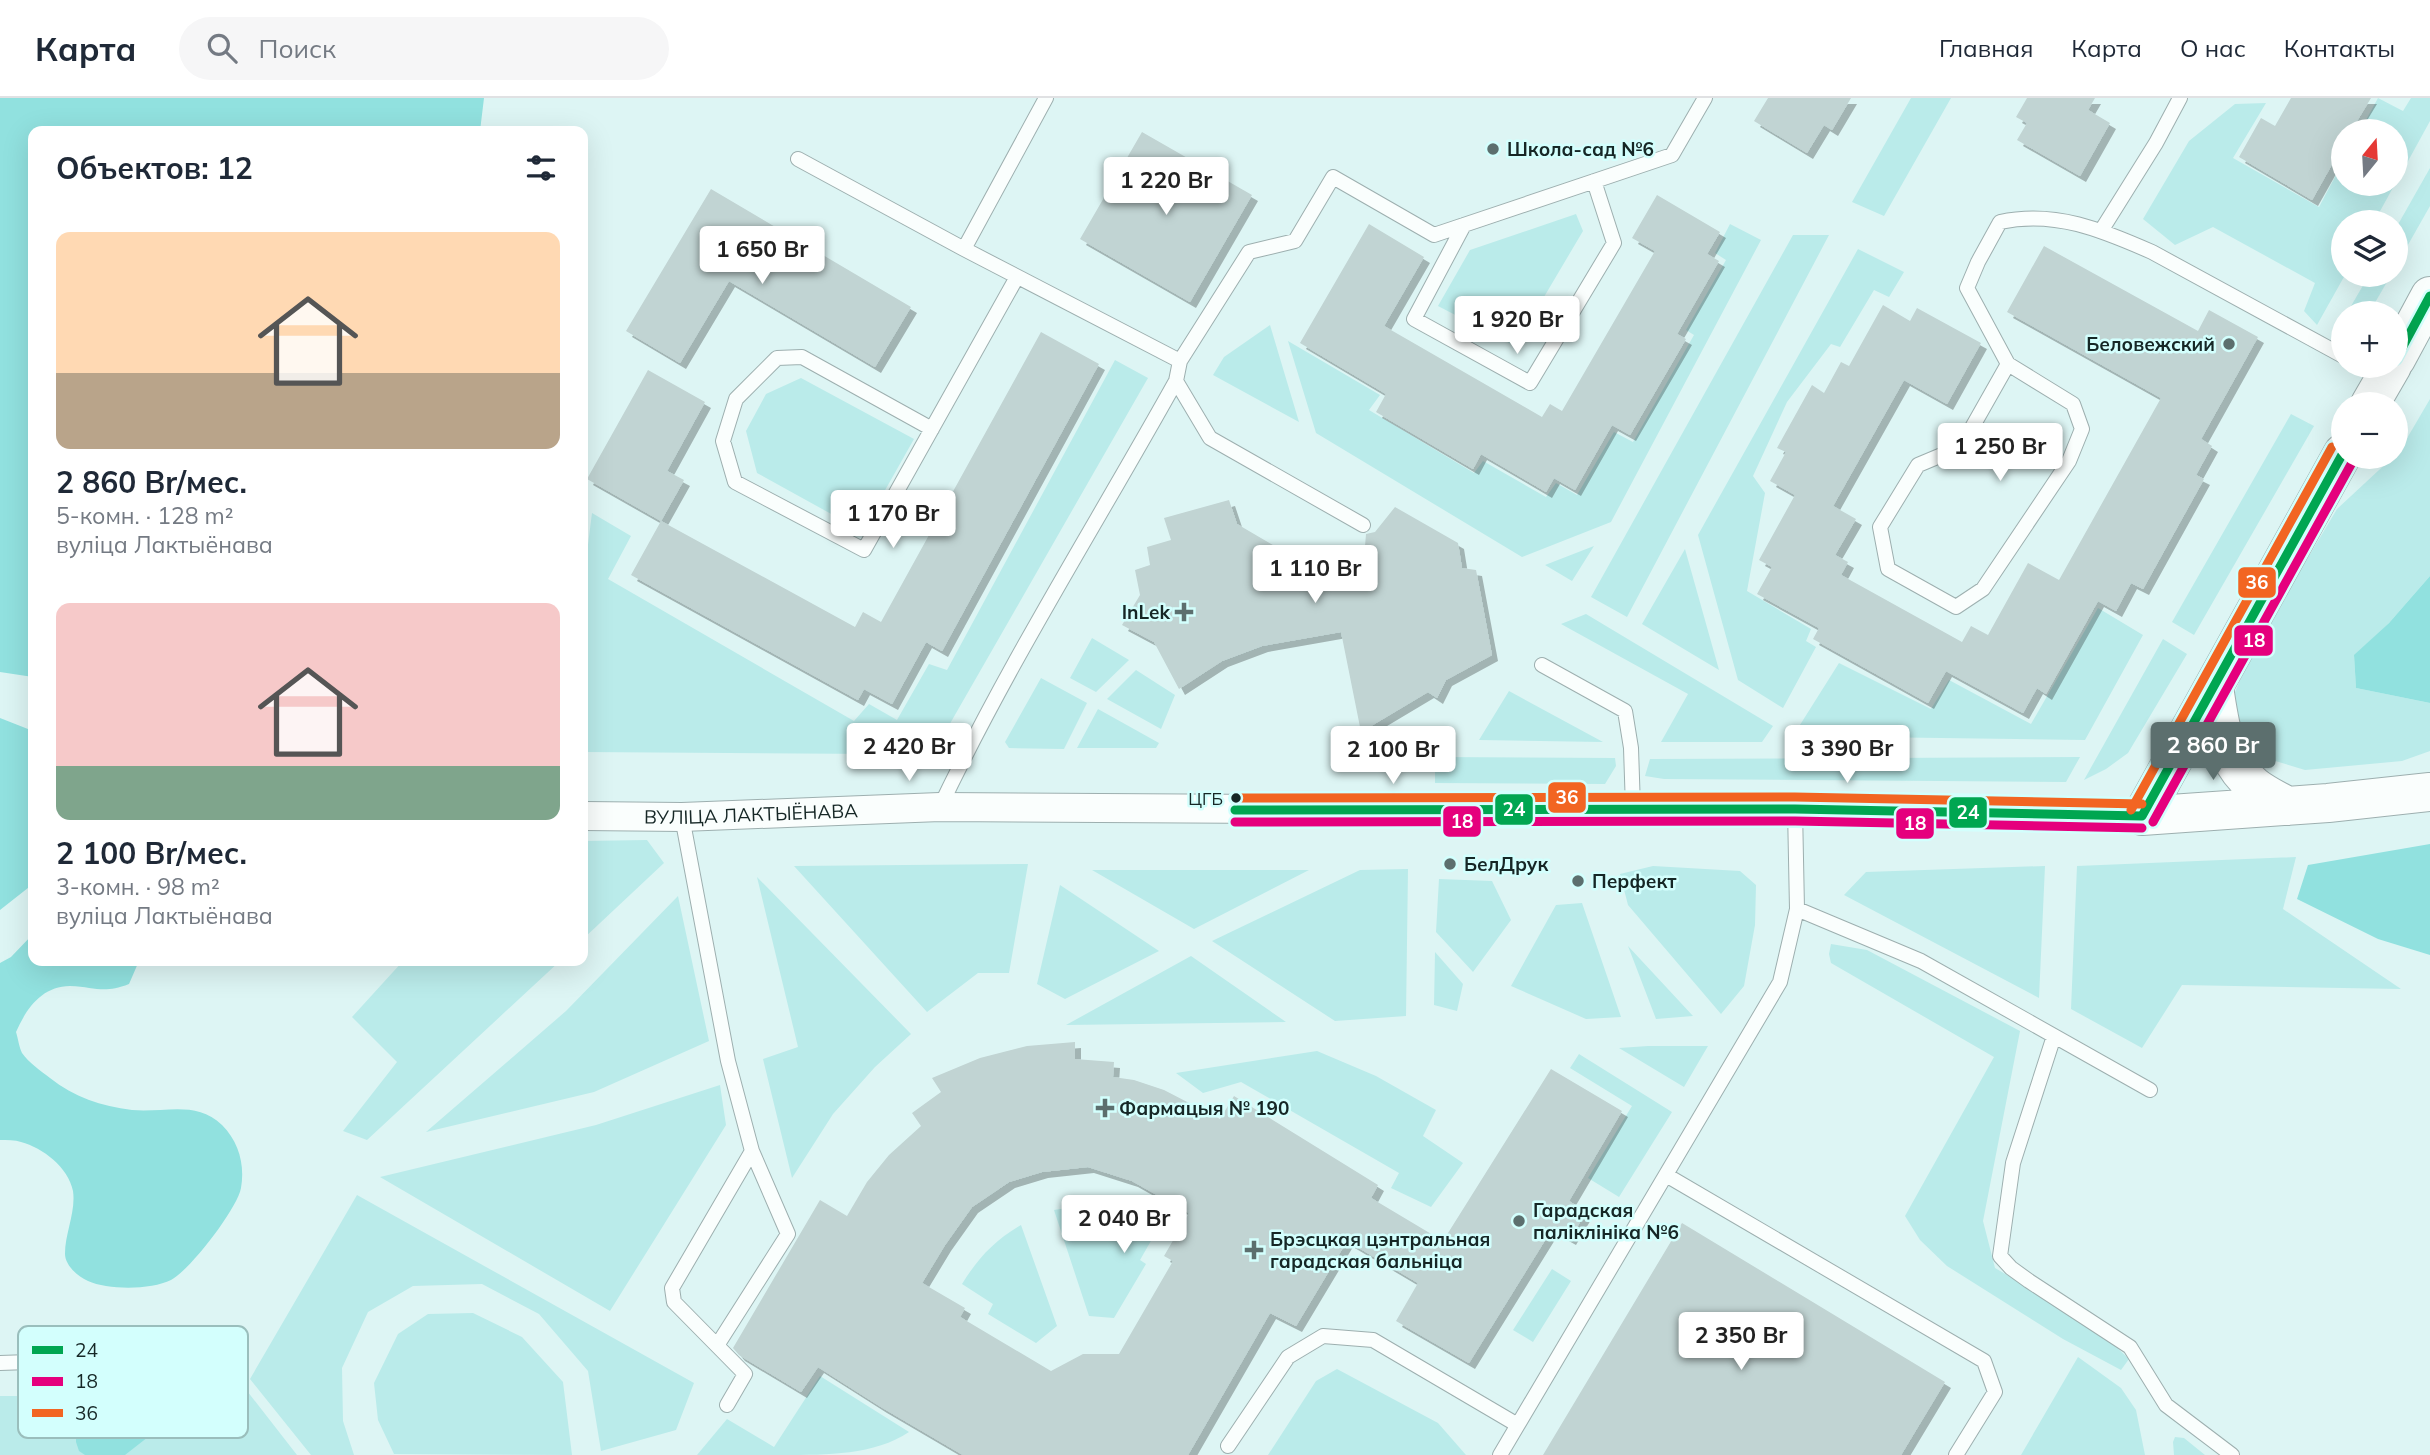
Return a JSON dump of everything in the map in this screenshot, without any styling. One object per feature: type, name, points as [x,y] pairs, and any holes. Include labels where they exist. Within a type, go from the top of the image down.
[{"type":"street","points":[[2408,331],[2430,296]]},
{"type":"street","points":[[2142,816],[2334,469]]},
{"type":"street","points":[[2214,687],[2221,732],[2233,764],[2255,787],[2287,806]]},
{"type":"street","name":"ВУЛІЦА ЛАКТЫЁНАВА","points":[[588,816],[682,817],[940,807],[1392,810],[1796,808],[2142,816],[2430,792]]},
{"type":"lane","points":[[964,249],[1046,98]]},
{"type":"lane","points":[[940,807],[965,754],[1016,660],[1176,381],[1180,361],[1250,252],[1295,241],[1333,177],[1434,235],[1672,155],[1705,98]]},
{"type":"lane","points":[[2101,231],[2180,98]]},
{"type":"lane","points":[[798,159],[1180,361]]},
{"type":"lane","points":[[1464,225],[1414,319],[1530,383],[1614,243],[1594,181]]},
{"type":"lane","points":[[2008,364],[1961,447],[1919,465],[1880,527],[1888,569],[1956,607],[1983,589],[2070,461],[2082,429],[2073,404],[2008,364],[1968,288],[1978,262],[2000,222],[2024,216],[2071,221],[2101,231],[2152,252],[2331,349]]},
{"type":"lane","points":[[932,429],[802,358],[777,358],[736,399],[723,441],[735,482],[864,550],[932,429],[1017,277]]},
{"type":"lane","points":[[1176,381],[1210,438],[1363,526]]},
{"type":"lane","points":[[1542,665],[1625,712],[1633,808]]},
{"type":"lane","points":[[1500,1455],[1780,982],[1797,909],[1796,808]]},
{"type":"lane","points":[[682,817],[728,1061],[752,1151],[788,1234],[718,1344]]},
{"type":"lane","points":[[1797,909],[1922,961],[2150,1090]]},
{"type":"lane","points":[[2054,1036],[2013,1163],[2000,1256],[2029,1281],[2130,1347],[2166,1405],[2232,1455]]},
{"type":"lane","points":[[727,1405],[745,1374],[674,1302],[671,1288],[752,1151]]},
{"type":"lane","points":[[1666,1175],[1984,1362],[1995,1392],[1956,1455]]},
{"type":"lane","points":[[1228,1446],[1288,1357],[1323,1336],[1373,1340],[1516,1424]]},
{"type":"lane","points":[[0,1363],[18,1362]]},
{"type":"shaded area","points":[[0,98],[484,98],[481,126],[28,126],[28,676],[0,672]]},
{"type":"shaded area","points":[[1911,98],[1951,98],[1884,216],[1852,202]]},
{"type":"shaded area","points":[[2378,98],[2403,111],[2411,98],[2430,98],[2430,121],[2408,161],[2408,119],[2367,119]]},
{"type":"shaded area","points":[[2266,103],[2233,158],[2319,207],[2331,184],[2331,196],[2388,196],[2381,210],[2331,210],[2331,287],[2338,287],[2317,325],[2304,311],[2315,283],[2213,227],[2175,245],[2143,219],[2189,141],[2235,104]]},
{"type":"shaded area","points":[[2430,168],[2430,206],[2408,245],[2406,210]]},
{"type":"shaded area","points":[[1576,214],[1583,231],[1515,346],[1438,306],[1470,250]]},
{"type":"shaded area","points":[[1730,224],[1761,240],[1611,522],[1522,557],[1316,433],[1288,341],[1380,395],[1369,410],[1474,473],[1483,461],[1546,497],[1556,483],[1577,495],[1614,432],[1633,442],[1694,335],[1686,330],[1726,260],[1715,253]]},
{"type":"shaded area","points":[[1793,235],[1829,235],[1627,617],[1591,597]]},
{"type":"shaded area","points":[[1858,249],[1904,272],[1889,297],[1874,290],[1840,347],[1831,344],[1787,402],[1753,476],[1765,493],[1747,591],[1811,629],[1806,641],[1816,647],[1783,708],[1738,680],[1698,535]]},
{"type":"shaded area","points":[[2362,287],[2384,287],[2376,301],[2354,301]]},
{"type":"shaded area","points":[[1270,325],[1299,422],[1213,375],[1224,357]]},
{"type":"shaded area","points":[[1115,360],[1148,378],[936,748],[914,764],[902,764],[877,754],[588,752],[588,545],[592,513],[631,536],[608,579],[854,721],[869,704],[897,720],[929,664],[947,670]]},
{"type":"shaded area","points":[[801,378],[914,439],[862,531],[757,473],[746,431],[766,394]]},
{"type":"shaded area","points":[[2430,399],[2430,576],[2389,623],[2354,656],[2356,688],[2430,703],[2430,751],[2402,761],[2305,770],[2259,756],[2229,706],[2254,648],[2337,509],[2380,469],[2408,469],[2408,437]]},
{"type":"shaded area","points":[[2291,414],[2314,426],[2194,635],[2172,622]]},
{"type":"shaded area","points":[[1594,546],[1572,581],[1545,565]]},
{"type":"shaded area","points":[[1685,549],[1719,670],[1642,624]]},
{"type":"shaded area","points":[[2430,576],[2430,703],[2356,688],[2354,655],[2389,623]]},
{"type":"shaded area","points":[[2098,608],[2143,635],[2085,740],[1793,736],[1839,663],[1931,709],[1949,680],[2031,724]]},
{"type":"shaded area","points":[[1586,614],[1773,726],[1762,742],[1661,742],[1688,694],[1561,624]]},
{"type":"shaded area","points":[[1092,638],[1129,660],[1096,692],[1070,678]]},
{"type":"shaded area","points":[[2163,639],[2187,654],[2128,753],[2106,769],[2084,780]]},
{"type":"shaded area","points":[[1136,670],[1175,695],[1161,729],[1107,699]]},
{"type":"shaded area","points":[[1041,678],[1087,703],[1064,749],[1009,748],[1005,742]]},
{"type":"shaded area","points":[[1509,691],[1603,742],[1479,740]]},
{"type":"shaded area","points":[[1098,709],[1159,743],[1156,748],[1077,748]]},
{"type":"shaded area","points":[[0,718],[28,729],[28,888],[0,910]]},
{"type":"shaded area","points":[[1435,757],[1615,758],[1616,766],[1605,784],[1435,783]]},
{"type":"shaded area","points":[[2080,757],[2066,782],[1664,779],[1645,776],[1650,759]]},
{"type":"shaded area","points":[[647,840],[664,863],[588,934],[588,841]]},
{"type":"shaded area","points":[[2430,844],[2430,955],[2378,939],[2297,899],[2308,865]]},
{"type":"shaded area","points":[[2296,857],[2283,909],[2401,989],[2182,985],[2142,1048],[2071,1009],[2077,866]]},
{"type":"shaded area","points":[[1028,864],[1009,973],[978,973],[927,1012],[794,866]]},
{"type":"shaded area","points":[[1653,866],[1740,871],[1756,885],[1755,925],[1744,986],[1721,1014],[1628,905],[1620,874]]},
{"type":"shaded area","points":[[2045,866],[2039,998],[1844,895],[1866,872]]},
{"type":"shaded area","points":[[1408,869],[1406,1016],[1335,1021],[1212,941],[1360,870]]},
{"type":"shaded area","points":[[1092,870],[1309,870],[1194,929]]},
{"type":"shaded area","points":[[757,877],[911,1034],[875,1067],[833,1114],[792,1178],[763,1059],[798,1047]]},
{"type":"shaded area","points":[[1439,879],[1492,881],[1511,920],[1473,972],[1436,932]]},
{"type":"shaded area","points":[[1060,885],[1159,951],[1065,999],[1037,984]]},
{"type":"shaded area","points":[[678,896],[709,1041],[594,1092],[426,1132],[566,1011]]},
{"type":"shaded area","points":[[1582,903],[1621,1017],[1586,1019],[1511,986],[1556,905]]},
{"type":"shaded area","points":[[28,939],[28,966],[137,966],[129,984],[120,987],[106,989],[70,986],[43,994],[30,1007],[16,1032],[22,1053],[50,1078],[78,1095],[99,1103],[132,1110],[191,1110],[212,1117],[222,1125],[237,1146],[242,1179],[238,1198],[212,1238],[171,1280],[152,1286],[118,1287],[96,1284],[76,1274],[67,1262],[65,1254],[74,1199],[66,1174],[38,1149],[19,1141],[0,1140],[0,963],[11,957]]},
{"type":"shaded area","points":[[1831,944],[1867,950],[2020,1031],[1983,1221],[1995,1268],[2093,1325],[2129,1359],[2121,1370],[2063,1339],[1947,1266],[1920,1240],[1905,1216],[1994,1057],[1831,963]]},
{"type":"shaded area","points":[[1628,946],[1693,1016],[1656,1019]]},
{"type":"shaded area","points":[[1435,952],[1463,984],[1457,1011],[1434,1005]]},
{"type":"shaded area","points":[[1191,956],[1286,1022],[1066,1025]]},
{"type":"shaded area","points":[[398,966],[555,966],[367,1140],[343,1131],[397,1062],[352,1017]]},
{"type":"shaded area","points":[[1708,1046],[1684,1087],[1619,1048]]},
{"type":"shaded area","points":[[1317,1051],[1376,1076],[1436,1110],[1423,1136],[1463,1163],[1431,1207],[1391,1188],[1399,1173],[1241,1082],[1203,1093],[1176,1073]]},
{"type":"shaded area","points":[[1579,1054],[1672,1112],[1619,1197],[1588,1178],[1632,1106],[1570,1068]]},
{"type":"shaded area","points":[[720,1085],[726,1125],[610,1311],[380,1177],[596,1125]]},
{"type":"shaded area","points":[[357,1195],[694,1383],[676,1430],[601,1451],[588,1371],[539,1314],[482,1284],[413,1286],[368,1312],[342,1368],[343,1421],[354,1455],[311,1455],[250,1379]]},
{"type":"shaded area","points":[[1073,1207],[1116,1214],[1156,1232],[1140,1260],[1146,1264],[1114,1318],[1089,1316],[1054,1210]]},
{"type":"shaded area","points":[[1021,1225],[1057,1326],[1036,1343],[988,1314],[993,1304],[962,1284],[988,1250]]},
{"type":"shaded area","points":[[1552,1269],[1571,1281],[1533,1342],[1513,1330]]},
{"type":"shaded area","points":[[473,1313],[522,1337],[563,1382],[572,1455],[394,1454],[378,1420],[374,1383],[398,1334],[428,1314]]},
{"type":"shaded area","points":[[2078,1357],[2121,1388],[2136,1410],[2145,1455],[2021,1455]]},
{"type":"shaded area","points":[[1337,1369],[1438,1423],[1466,1455],[1268,1455],[1316,1381]]},
{"type":"shaded area","points":[[820,1376],[909,1432],[881,1445],[833,1454],[697,1455],[727,1419],[774,1447]]},
{"type":"shaded area","points":[[248,1392],[297,1455],[0,1455],[0,1396],[18,1396],[18,1438],[248,1438]]},
{"type":"shaded area","points":[[2175,1437],[2184,1438],[2205,1455],[2174,1455]]},
{"type":"shaded area","points":[[76,1438],[147,1438],[125,1455],[85,1455],[79,1451]]},
{"type":"building","points":[[1768,98],[1851,98],[1832,130],[1824,125],[1807,153],[1754,121]]},
{"type":"building","points":[[2027,98],[2095,98],[2088,110],[2110,123],[2080,176],[2017,140],[2027,123],[2016,117]]},
{"type":"building","points":[[2291,98],[2371,98],[2358,119],[2331,119],[2331,166],[2312,200],[2239,157],[2261,118],[2275,126]]},
{"type":"building","points":[[1142,132],[1252,195],[1190,302],[1080,239]]},
{"type":"building","points":[[711,189],[911,307],[875,367],[729,281],[680,363],[626,331]]},
{"type":"building","points":[[1657,195],[1720,232],[1707,254],[1719,261],[1677,334],[1686,339],[1630,435],[1612,425],[1575,490],[1554,478],[1546,492],[1481,454],[1473,469],[1376,412],[1386,394],[1300,343],[1369,224],[1424,257],[1384,326],[1542,417],[1550,404],[1562,411],[1655,251],[1632,238]]},
{"type":"building","points":[[2044,246],[2198,331],[2209,310],[2258,337],[2201,439],[2212,446],[2196,475],[2204,479],[2143,589],[2131,583],[2116,611],[2098,601],[2046,694],[2037,688],[2023,713],[1946,671],[1928,703],[1813,639],[1819,628],[1757,594],[1772,567],[1759,560],[1795,495],[1770,481],[1786,452],[1777,448],[1812,385],[1824,393],[1841,362],[1849,366],[1883,305],[1910,321],[1917,308],[1981,343],[1947,404],[1904,380],[1833,506],[1856,519],[1835,555],[1848,562],[1841,575],[1962,642],[1971,626],[1988,635],[2028,563],[2059,580],[2161,398],[2007,312]]},
{"type":"building","points":[[1041,332],[1099,364],[942,651],[926,642],[892,704],[864,689],[858,700],[631,575],[661,521],[855,627],[863,612],[881,622]]},
{"type":"building","points":[[648,370],[705,402],[667,471],[684,480],[661,521],[588,477]]},
{"type":"building","points":[[1229,500],[1237,524],[1297,559],[1364,559],[1366,534],[1375,532],[1395,507],[1458,543],[1462,568],[1476,570],[1492,655],[1446,680],[1437,698],[1428,692],[1361,732],[1341,632],[1262,646],[1222,661],[1179,689],[1154,642],[1122,625],[1140,595],[1135,570],[1150,565],[1147,547],[1171,540],[1164,518]]},
{"type":"building","name":"Брэсцкая цэнтральная гарадская бальніца","points":[[1075,1042],[1075,1059],[1114,1062],[1113,1077],[1134,1080],[1164,1090],[1220,1119],[1234,1096],[1378,1185],[1371,1198],[1443,1241],[1551,1069],[1622,1111],[1569,1201],[1586,1212],[1570,1239],[1552,1229],[1469,1363],[1396,1321],[1418,1283],[1347,1241],[1296,1326],[1270,1313],[1188,1455],[963,1455],[818,1367],[801,1392],[739,1355],[733,1348],[820,1200],[847,1216],[867,1182],[889,1155],[921,1126],[912,1113],[941,1092],[932,1078],[980,1058],[1027,1046]],"holes":[[[1088,1167],[1132,1181],[1189,1213],[1164,1256],[1173,1261],[1119,1354],[1083,1354],[1051,1371],[960,1317],[965,1308],[922,1283],[972,1207],[1009,1182],[1042,1172]]]},
{"type":"building","points":[[1682,1223],[1945,1382],[1901,1455],[1543,1455]]},
{"type":"transit line","name":"24","points":[[2408,337],[2430,296]]},
{"type":"transit line","name":"36","points":[[2131,810],[2331,449]]},
{"type":"transit line","name":"24","points":[[2142,816],[2334,469]]},
{"type":"transit line","name":"18","points":[[2153,822],[2348,469]]},
{"type":"transit line","name":"36","points":[[1235,798],[1795,797],[2142,804]]},
{"type":"transit line","name":"24","points":[[1235,810],[1795,809],[2142,816]]},
{"type":"transit line","name":"18","points":[[1235,822],[1795,821],[2142,828]]},
{"type":"place","name":"Школа-сад №6","points":[[1493,149]]},
{"type":"place","name":"Беловежский","points":[[2229,344]]},
{"type":"place","name":"InLek","points":[[1184,612]]},
{"type":"place","name":"ЦГБ","points":[[1236,798]]},
{"type":"place","name":"БелДрук","points":[[1450,864]]},
{"type":"place","name":"Перфект","points":[[1578,881]]},
{"type":"place","name":"Фармацыя № 190","points":[[1105,1108]]},
{"type":"place","name":"Гарадская паліклініка №6","points":[[1519,1221]]},
{"type":"place","name":"Брэсцкая цэнтральная гарадская бальніца","points":[[1254,1250]]}]
